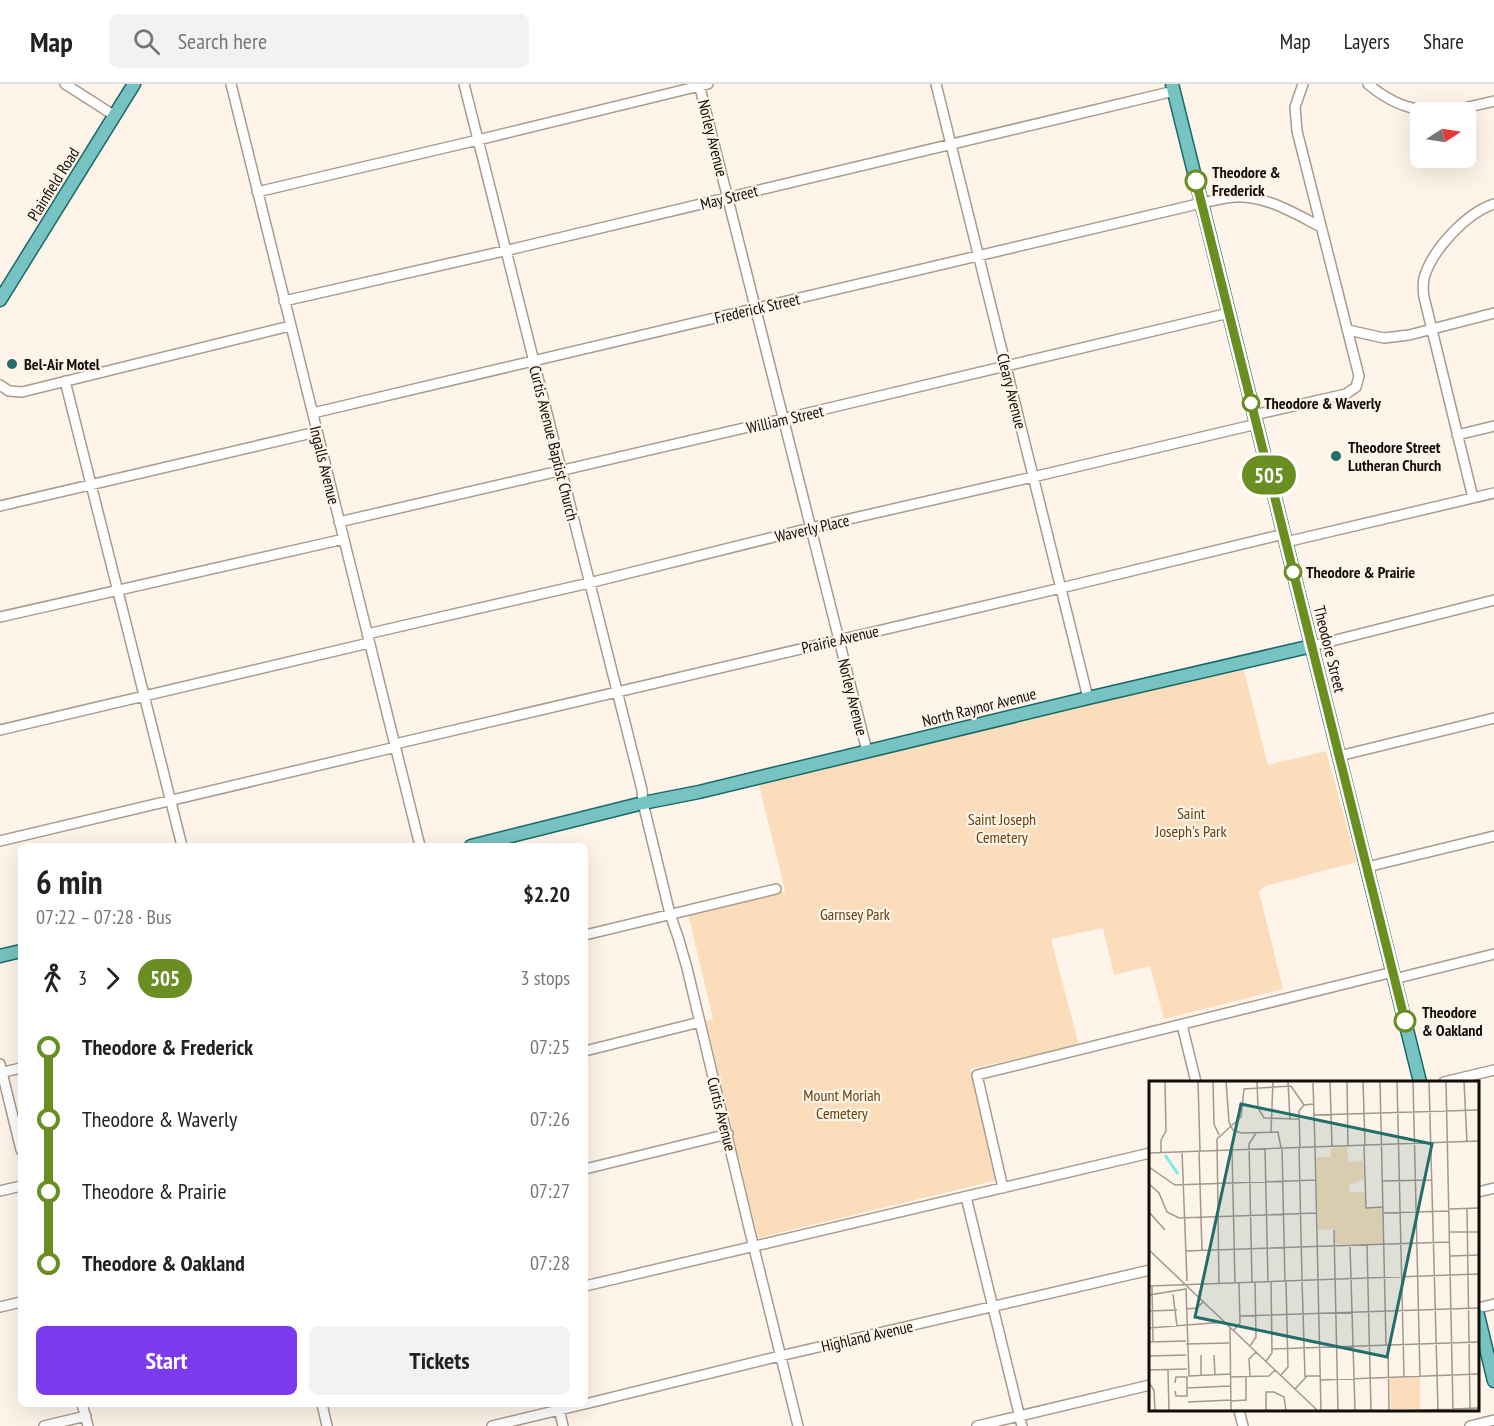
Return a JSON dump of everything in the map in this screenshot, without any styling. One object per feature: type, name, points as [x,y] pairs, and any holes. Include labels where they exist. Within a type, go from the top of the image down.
[{"type":"main road","name":"Plainfield Road","points":[[2,292],[134,84]]},
{"type":"main road","name":"Theodore Street","points":[[1173,87],[1420,1081]]},
{"type":"main road","name":"North Raynor Avenue","points":[[483,843],[643,803],[699,792],[1312,646]]},
{"type":"main road","points":[[0,956],[18,952]]},
{"type":"main road","points":[[1479,1319],[1494,1381]]},
{"type":"street","points":[[65,84],[115,116]]},
{"type":"street","name":"Ingalls Avenue","points":[[231,84],[419,843]]},
{"type":"street","name":"Curtis Avenue Baptist Church","points":[[464,84],[642,790],[643,803]]},
{"type":"street","name":"Cleary Avenue","points":[[936,84],[1088,698]]},
{"type":"street","points":[[1303,84],[1295,107],[1297,131],[1348,330],[1384,338],[1408,335],[1494,313]]},
{"type":"street","points":[[1368,84],[1387,98],[1424,111],[1446,111],[1494,101]]},
{"type":"street","points":[[257,192],[702,85]]},
{"type":"street","name":"Norley Avenue","points":[[702,85],[727,197],[867,751]]},
{"type":"street","name":"May Street","points":[[284,302],[506,251],[1173,87]]},
{"type":"street","name":"Frederick Street","points":[[313,413],[1202,203],[1235,197],[1262,200],[1284,208],[1321,227]]},
{"type":"street","points":[[1473,498],[1431,329],[1423,281],[1430,262],[1449,237],[1472,215],[1494,204]]},
{"type":"street","name":"William Street","points":[[339,522],[1229,313]]},
{"type":"street","points":[[0,385],[9,391],[22,392],[290,326]]},
{"type":"street","name":"Waverly Place","points":[[0,729],[144,696],[810,528],[1033,477],[1256,420],[1346,394],[1356,387],[1359,376],[1348,330]]},
{"type":"street","points":[[65,381],[181,843]]},
{"type":"street","points":[[1457,435],[1494,426]]},
{"type":"street","points":[[0,506],[316,432]]},
{"type":"street","name":"Prairie Avenue","points":[[0,841],[839,639],[1494,493]]},
{"type":"street","points":[[0,617],[344,539]]},
{"type":"street","name":"North Raynor Avenue","points":[[1312,646],[1494,600]]},
{"type":"street","points":[[1339,756],[1494,718]]},
{"type":"street","name":"Curtis Avenue","points":[[643,803],[728,1134],[798,1426]]},
{"type":"street","points":[[1366,867],[1494,836]]},
{"type":"street","points":[[588,934],[776,889]]},
{"type":"street","points":[[1003,1188],[977,1074],[1494,954]]},
{"type":"street","points":[[588,1050],[700,1022]]},
{"type":"street","points":[[1182,1025],[1196,1081]]},
{"type":"street","points":[[18,1068],[1,1070],[18,1138]]},
{"type":"street","points":[[1452,1081],[1494,1070]]},
{"type":"street","points":[[588,1168],[728,1134]]},
{"type":"street","points":[[588,1285],[1149,1153]]},
{"type":"street","points":[[0,1191],[18,1187]]},
{"type":"street","points":[[1479,1192],[1494,1188]]},
{"type":"street","points":[[966,1197],[1022,1426]]},
{"type":"street","name":"Highland Avenue","points":[[588,1403],[1149,1270]]},
{"type":"street","points":[[0,1307],[18,1303]]},
{"type":"street","points":[[1479,1308],[1494,1305]]},
{"type":"street","points":[[977,1426],[1149,1385]]},
{"type":"street","points":[[322,1407],[327,1426]]},
{"type":"street","points":[[558,1407],[563,1426]]},
{"type":"street","name":"Highland Avenue","points":[[492,1426],[558,1407]]},
{"type":"street","points":[[1239,1411],[1243,1426]]},
{"type":"street","points":[[1470,1426],[1494,1420]]},
{"type":"street","points":[[44,1426],[87,1421]]},
{"type":"green space","points":[[1243,667],[1268,765],[1326,751],[1357,862],[1265,886],[1259,892],[1283,989],[1164,1019],[1150,966],[1114,975],[1103,928],[1051,939],[1079,1045],[970,1069],[998,1180],[758,1238],[706,1021],[713,1019],[688,914],[785,891],[758,781]]},
{"type":"bus line","name":"505","points":[[1196,181],[1405,1021]]},
{"type":"place","name":"Theodore & Frederick","points":[[1196,181]]},
{"type":"place","name":"Bel-Air Motel","points":[[12,364]]},
{"type":"place","name":"Theodore & Waverly","points":[[1251,403]]},
{"type":"place","name":"Theodore Street Lutheran Church","points":[[1336,456]]},
{"type":"place","name":"Theodore & Prairie","points":[[1293,572]]},
{"type":"place","name":"Theodore & Oakland","points":[[1405,1021]]},
{"type":"park label","name":"Saint Joseph's Park","points":[[1191,822]]},
{"type":"park label","name":"Saint Joseph Cemetery","points":[[1002,828]]},
{"type":"park label","name":"Garnsey Park","points":[[855,914]]},
{"type":"park label","name":"Mount Moriah Cemetery","points":[[842,1104]]}]
